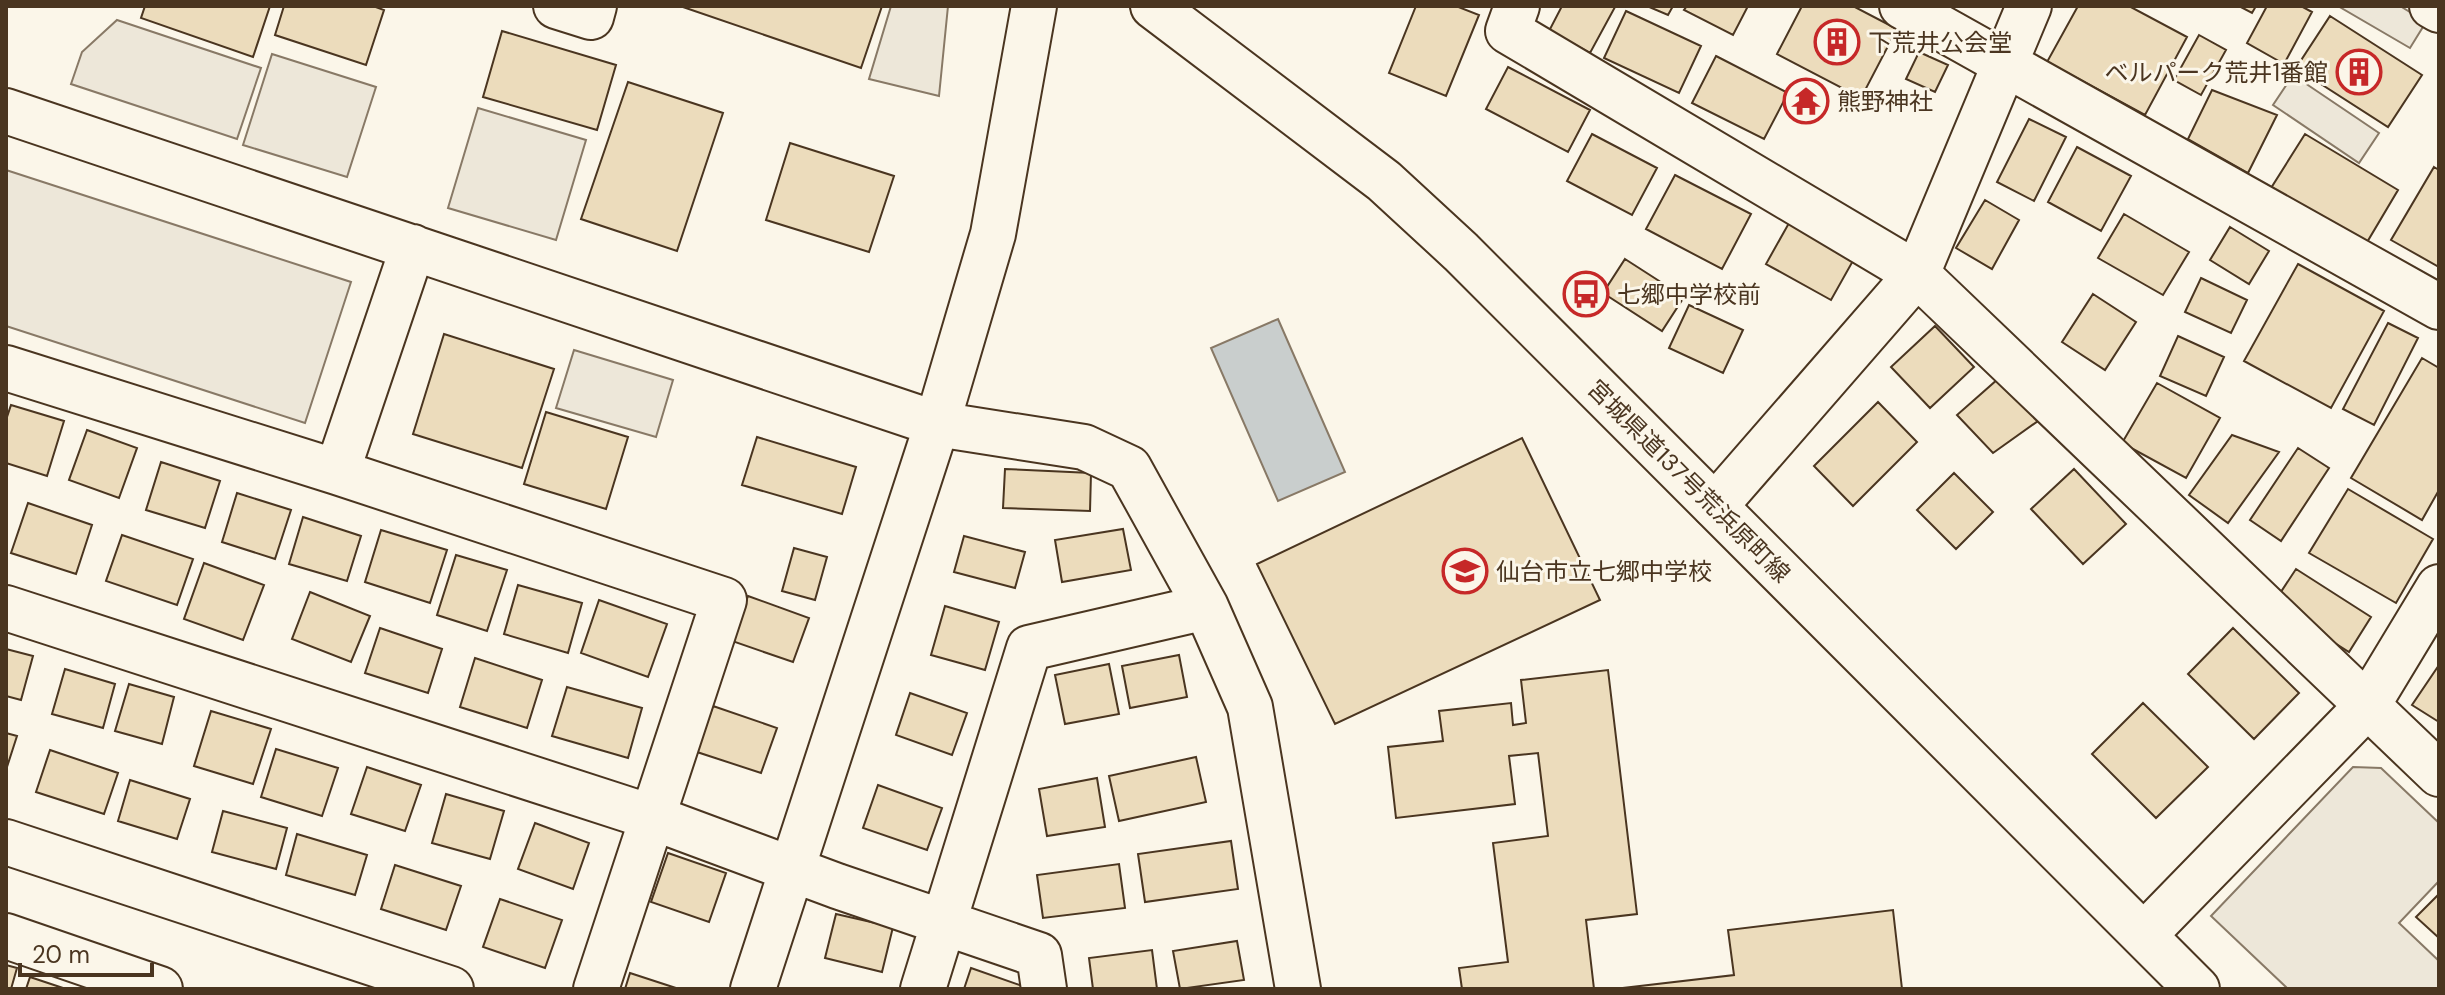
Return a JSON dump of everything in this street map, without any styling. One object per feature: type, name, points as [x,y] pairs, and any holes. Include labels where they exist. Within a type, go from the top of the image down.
[{"type":"street","points":[[556,6],[591,17],[594,6]]},
{"type":"street","points":[[753,989],[937,424],[993,234],[1034,6]]},
{"type":"street","name":"宮城県道137号荒浜原町線","points":[[1153,6],[1384,181],[1461,252],[2197,989]]},
{"type":"street","points":[[1517,6],[1508,31],[1917,274],[2439,774]]},
{"type":"street","points":[[1902,6],[2439,307]]},
{"type":"street","points":[[1715,506],[1917,274],[2029,6]]},
{"type":"street","points":[[2432,6],[2439,10]]},
{"type":"street","points":[[6,111],[937,424],[1084,447],[1129,468],[1206,607],[1250,707],[1298,989]]},
{"type":"street","points":[[337,472],[413,247]]},
{"type":"street","points":[[6,368],[337,472],[724,600],[596,989]]},
{"type":"street","points":[[2144,935],[2367,706],[2439,587]]},
{"type":"street","points":[[923,989],[1029,648],[1206,607]]},
{"type":"street","points":[[6,608],[654,818],[1039,955],[1044,989]]},
{"type":"street","points":[[6,842],[451,989]]},
{"type":"street","points":[[6,936],[160,989]]},
{"type":"shaded area","points":[[891,6],[948,6],[939,96],[869,79]]},
{"type":"shaded area","points":[[2338,6],[2400,6],[2426,22],[2410,48]]},
{"type":"shaded area","points":[[117,20],[261,68],[237,139],[71,84],[82,52]]},
{"type":"shaded area","points":[[272,54],[376,87],[347,177],[243,145]]},
{"type":"shaded area","points":[[2293,75],[2379,133],[2359,163],[2273,105]]},
{"type":"shaded area","points":[[478,108],[586,140],[556,240],[448,208]]},
{"type":"shaded area","points":[[6,170],[351,282],[305,423],[6,326]]},
{"type":"shaded area","points":[[1278,319],[1345,472],[1278,501],[1211,348]]},
{"type":"shaded area","points":[[574,350],[673,380],[656,437],[556,408]]},
{"type":"shaded area","points":[[2353,767],[2381,768],[2439,823],[2439,881],[2399,923],[2439,961],[2439,989],[2288,989],[2211,916]]},
{"type":"building","points":[[145,6],[270,6],[253,57],[141,18]]},
{"type":"building","points":[[284,6],[373,6],[384,10],[366,65],[275,35]]},
{"type":"building","points":[[680,6],[882,6],[861,68]]},
{"type":"building","points":[[1416,6],[1456,6],[1479,15],[1446,96],[1389,73]]},
{"type":"building","points":[[1562,6],[1615,7],[1590,53],[1549,31]]},
{"type":"building","points":[[1647,6],[1673,6],[1668,15]]},
{"type":"building","points":[[1687,6],[1748,6],[1733,35],[1684,10]]},
{"type":"building","name":"下荒井公会堂","points":[[1802,6],[1853,6],[1897,29],[1861,98],[1777,54]]},
{"type":"building","points":[[2078,6],[2129,6],[2187,37],[2145,115],[2047,62]]},
{"type":"building","points":[[2239,6],[2256,6],[2252,13]]},
{"type":"building","points":[[2267,6],[2301,6],[2312,12],[2284,64],[2247,43]]},
{"type":"building","points":[[1626,11],[1701,46],[1679,93],[1604,58]]},
{"type":"building","name":"ベルパーク荒井1番館","points":[[2330,16],[2422,75],[2388,127],[2296,68]]},
{"type":"building","points":[[502,31],[616,65],[597,130],[483,97]]},
{"type":"building","points":[[2199,35],[2226,50],[2201,95],[2174,80]]},
{"type":"building","points":[[1919,52],[1948,65],[1935,92],[1906,79]]},
{"type":"building","points":[[1716,56],[1788,93],[1764,139],[1692,103]]},
{"type":"building","points":[[1508,67],[1590,110],[1568,152],[1486,109]]},
{"type":"building","points":[[628,82],[723,113],[677,251],[581,219]]},
{"type":"building","points":[[2212,90],[2277,115],[2248,173],[2188,139]]},
{"type":"building","points":[[2029,119],[2066,137],[2034,201],[1997,182]]},
{"type":"building","points":[[1592,134],[1657,168],[1632,215],[1567,181]]},
{"type":"building","points":[[2305,134],[2398,190],[2360,254],[2266,196]]},
{"type":"building","points":[[790,143],[894,176],[869,252],[766,220]]},
{"type":"building","points":[[2077,147],[2131,176],[2101,231],[2048,202]]},
{"type":"building","points":[[2434,167],[2439,170],[2439,267],[2391,240]]},
{"type":"building","points":[[1675,175],[1751,214],[1722,269],[1646,229]]},
{"type":"building","points":[[1985,200],[2019,220],[1992,269],[1956,248]]},
{"type":"building","points":[[2124,214],[2189,252],[2163,295],[2098,258]]},
{"type":"building","points":[[1789,223],[1854,259],[1831,300],[1766,264]]},
{"type":"building","points":[[2230,227],[2269,251],[2249,284],[2210,260]]},
{"type":"building","points":[[1625,259],[1684,297],[1662,331],[1603,293]]},
{"type":"building","points":[[2298,264],[2384,311],[2331,408],[2244,361]]},
{"type":"building","points":[[2201,278],[2247,300],[2231,333],[2185,312]]},
{"type":"building","points":[[2093,294],[2136,322],[2105,370],[2062,342]]},
{"type":"building","points":[[1689,305],[1743,330],[1723,373],[1669,348]]},
{"type":"building","points":[[2388,323],[2418,338],[2374,425],[2343,409]]},
{"type":"building","points":[[1935,326],[1974,367],[1930,408],[1891,367]]},
{"type":"building","points":[[444,334],[554,369],[522,468],[413,434]]},
{"type":"building","points":[[2178,336],[2224,357],[2206,396],[2160,376]]},
{"type":"building","points":[[2422,358],[2439,368],[2439,490],[2422,520],[2351,478]]},
{"type":"building","points":[[1998,379],[2038,421],[1993,453],[1957,415]]},
{"type":"building","points":[[2157,383],[2220,418],[2186,478],[2122,443]]},
{"type":"building","points":[[1878,402],[1917,442],[1853,506],[1814,466]]},
{"type":"building","points":[[11,405],[64,421],[47,476],[6,463],[6,420]]},
{"type":"building","points":[[546,412],[628,437],[606,509],[524,484]]},
{"type":"building","points":[[87,430],[137,448],[119,498],[69,480]]},
{"type":"building","points":[[2232,435],[2279,452],[2228,523],[2189,495]]},
{"type":"building","points":[[757,437],[856,467],[842,514],[742,485]]},
{"type":"building","points":[[1522,438],[1600,600],[1335,724],[1257,564]]},
{"type":"building","points":[[2298,448],[2329,468],[2281,541],[2250,520]]},
{"type":"building","points":[[161,462],[220,481],[205,528],[146,510]]},
{"type":"building","points":[[1005,469],[1091,473],[1090,511],[1003,508]]},
{"type":"building","points":[[2074,469],[2126,524],[2083,564],[2031,509]]},
{"type":"building","points":[[1954,473],[1993,512],[1956,549],[1917,510]]},
{"type":"building","points":[[2348,489],[2433,539],[2396,603],[2309,553]]},
{"type":"building","points":[[237,493],[291,510],[275,559],[222,542]]},
{"type":"building","points":[[28,503],[92,525],[76,574],[11,553]]},
{"type":"building","points":[[303,517],[361,536],[347,581],[289,564]]},
{"type":"building","points":[[1123,529],[1131,570],[1062,582],[1055,540]]},
{"type":"building","points":[[381,530],[447,550],[430,603],[365,582]]},
{"type":"building","points":[[122,535],[193,559],[177,605],[106,581]]},
{"type":"building","points":[[964,536],[1025,552],[1015,588],[954,572]]},
{"type":"building","points":[[794,548],[827,557],[815,600],[782,591]]},
{"type":"building","points":[[456,555],[507,570],[487,631],[437,615]]},
{"type":"building","points":[[204,563],[264,585],[243,640],[184,619]]},
{"type":"building","points":[[2296,569],[2371,617],[2349,652],[2273,604]]},
{"type":"building","points":[[518,585],[582,603],[568,653],[504,634]]},
{"type":"building","points":[[310,592],[370,616],[351,662],[292,639]]},
{"type":"building","points":[[748,596],[809,618],[793,662],[732,641]]},
{"type":"building","points":[[599,600],[667,624],[648,677],[581,653]]},
{"type":"building","points":[[945,606],[999,622],[985,670],[931,655]]},
{"type":"building","points":[[380,628],[442,649],[428,693],[365,673]]},
{"type":"building","points":[[2233,628],[2299,693],[2254,739],[2188,674]]},
{"type":"building","points":[[6,649],[33,656],[21,700],[6,696]]},
{"type":"building","points":[[1179,655],[1187,697],[1130,708],[1122,666]]},
{"type":"building","points":[[475,658],[542,680],[527,728],[460,707]]},
{"type":"building","points":[[1109,664],[1119,714],[1065,724],[1055,675]]},
{"type":"building","points":[[2439,665],[2439,722],[2412,705]]},
{"type":"building","points":[[65,669],[115,684],[103,728],[52,714]]},
{"type":"building","points":[[1608,670],[1637,914],[1586,920],[1594,989],[1462,989],[1459,968],[1508,962],[1493,843],[1548,836],[1538,753],[1509,756],[1515,804],[1396,818],[1388,747],[1443,741],[1439,711],[1511,703],[1513,725],[1526,723],[1521,680]]},
{"type":"building","points":[[129,684],[174,697],[162,744],[115,731]]},
{"type":"building","points":[[567,687],[642,708],[628,758],[552,736]]},
{"type":"building","points":[[910,693],[967,713],[952,755],[896,735]]},
{"type":"building","points":[[2143,703],[2208,767],[2156,818],[2092,754]]},
{"type":"building","points":[[713,706],[777,728],[761,773],[697,752]]},
{"type":"building","points":[[211,711],[271,729],[253,784],[194,766]]},
{"type":"building","points":[[6,733],[17,736],[6,770]]},
{"type":"building","points":[[276,749],[338,768],[322,816],[261,797]]},
{"type":"building","points":[[50,750],[118,773],[104,814],[36,792]]},
{"type":"building","points":[[1196,757],[1206,802],[1119,821],[1109,776]]},
{"type":"building","points":[[367,767],[421,785],[405,831],[351,814]]},
{"type":"building","points":[[1097,778],[1105,827],[1047,836],[1039,789]]},
{"type":"building","points":[[130,780],[190,799],[177,839],[118,821]]},
{"type":"building","points":[[878,785],[942,808],[927,850],[863,828]]},
{"type":"building","points":[[446,794],[504,811],[490,859],[432,843]]},
{"type":"building","points":[[223,811],[287,828],[276,869],[212,852]]},
{"type":"building","points":[[535,823],[589,843],[573,889],[518,869]]},
{"type":"building","points":[[297,834],[367,855],[355,895],[286,875]]},
{"type":"building","points":[[1231,841],[1238,889],[1145,902],[1138,854]]},
{"type":"building","points":[[668,853],[726,873],[709,922],[651,902]]},
{"type":"building","points":[[1119,864],[1125,908],[1043,918],[1037,875]]},
{"type":"building","points":[[395,865],[461,886],[446,930],[381,909]]},
{"type":"building","points":[[2439,894],[2439,938],[2416,917]]},
{"type":"building","points":[[500,899],[562,920],[545,968],[483,947]]},
{"type":"building","points":[[1893,910],[1902,989],[1614,989],[1734,975],[1728,930]]},
{"type":"building","points":[[836,914],[893,927],[882,972],[825,958]]},
{"type":"building","points":[[1237,941],[1244,980],[1180,989],[1173,951]]},
{"type":"building","points":[[1152,950],[1157,989],[1093,989],[1089,958]]},
{"type":"building","points":[[6,965],[17,968],[11,989],[6,989]]},
{"type":"building","points":[[971,968],[1028,988],[964,989]]},
{"type":"building","points":[[630,973],[679,989],[625,989]]},
{"type":"building","points":[[30,977],[66,989],[26,989]]},
{"type":"place","name":"下荒井公会堂","points":[[1837,42]]},
{"type":"place","name":"ベルパーク荒井1番館","points":[[2359,72]]},
{"type":"place","name":"熊野神社","points":[[1806,101]]},
{"type":"place","name":"七郷中学校前","points":[[1586,294]]},
{"type":"place","name":"仙台市立七郷中学校","points":[[1465,571]]}]
